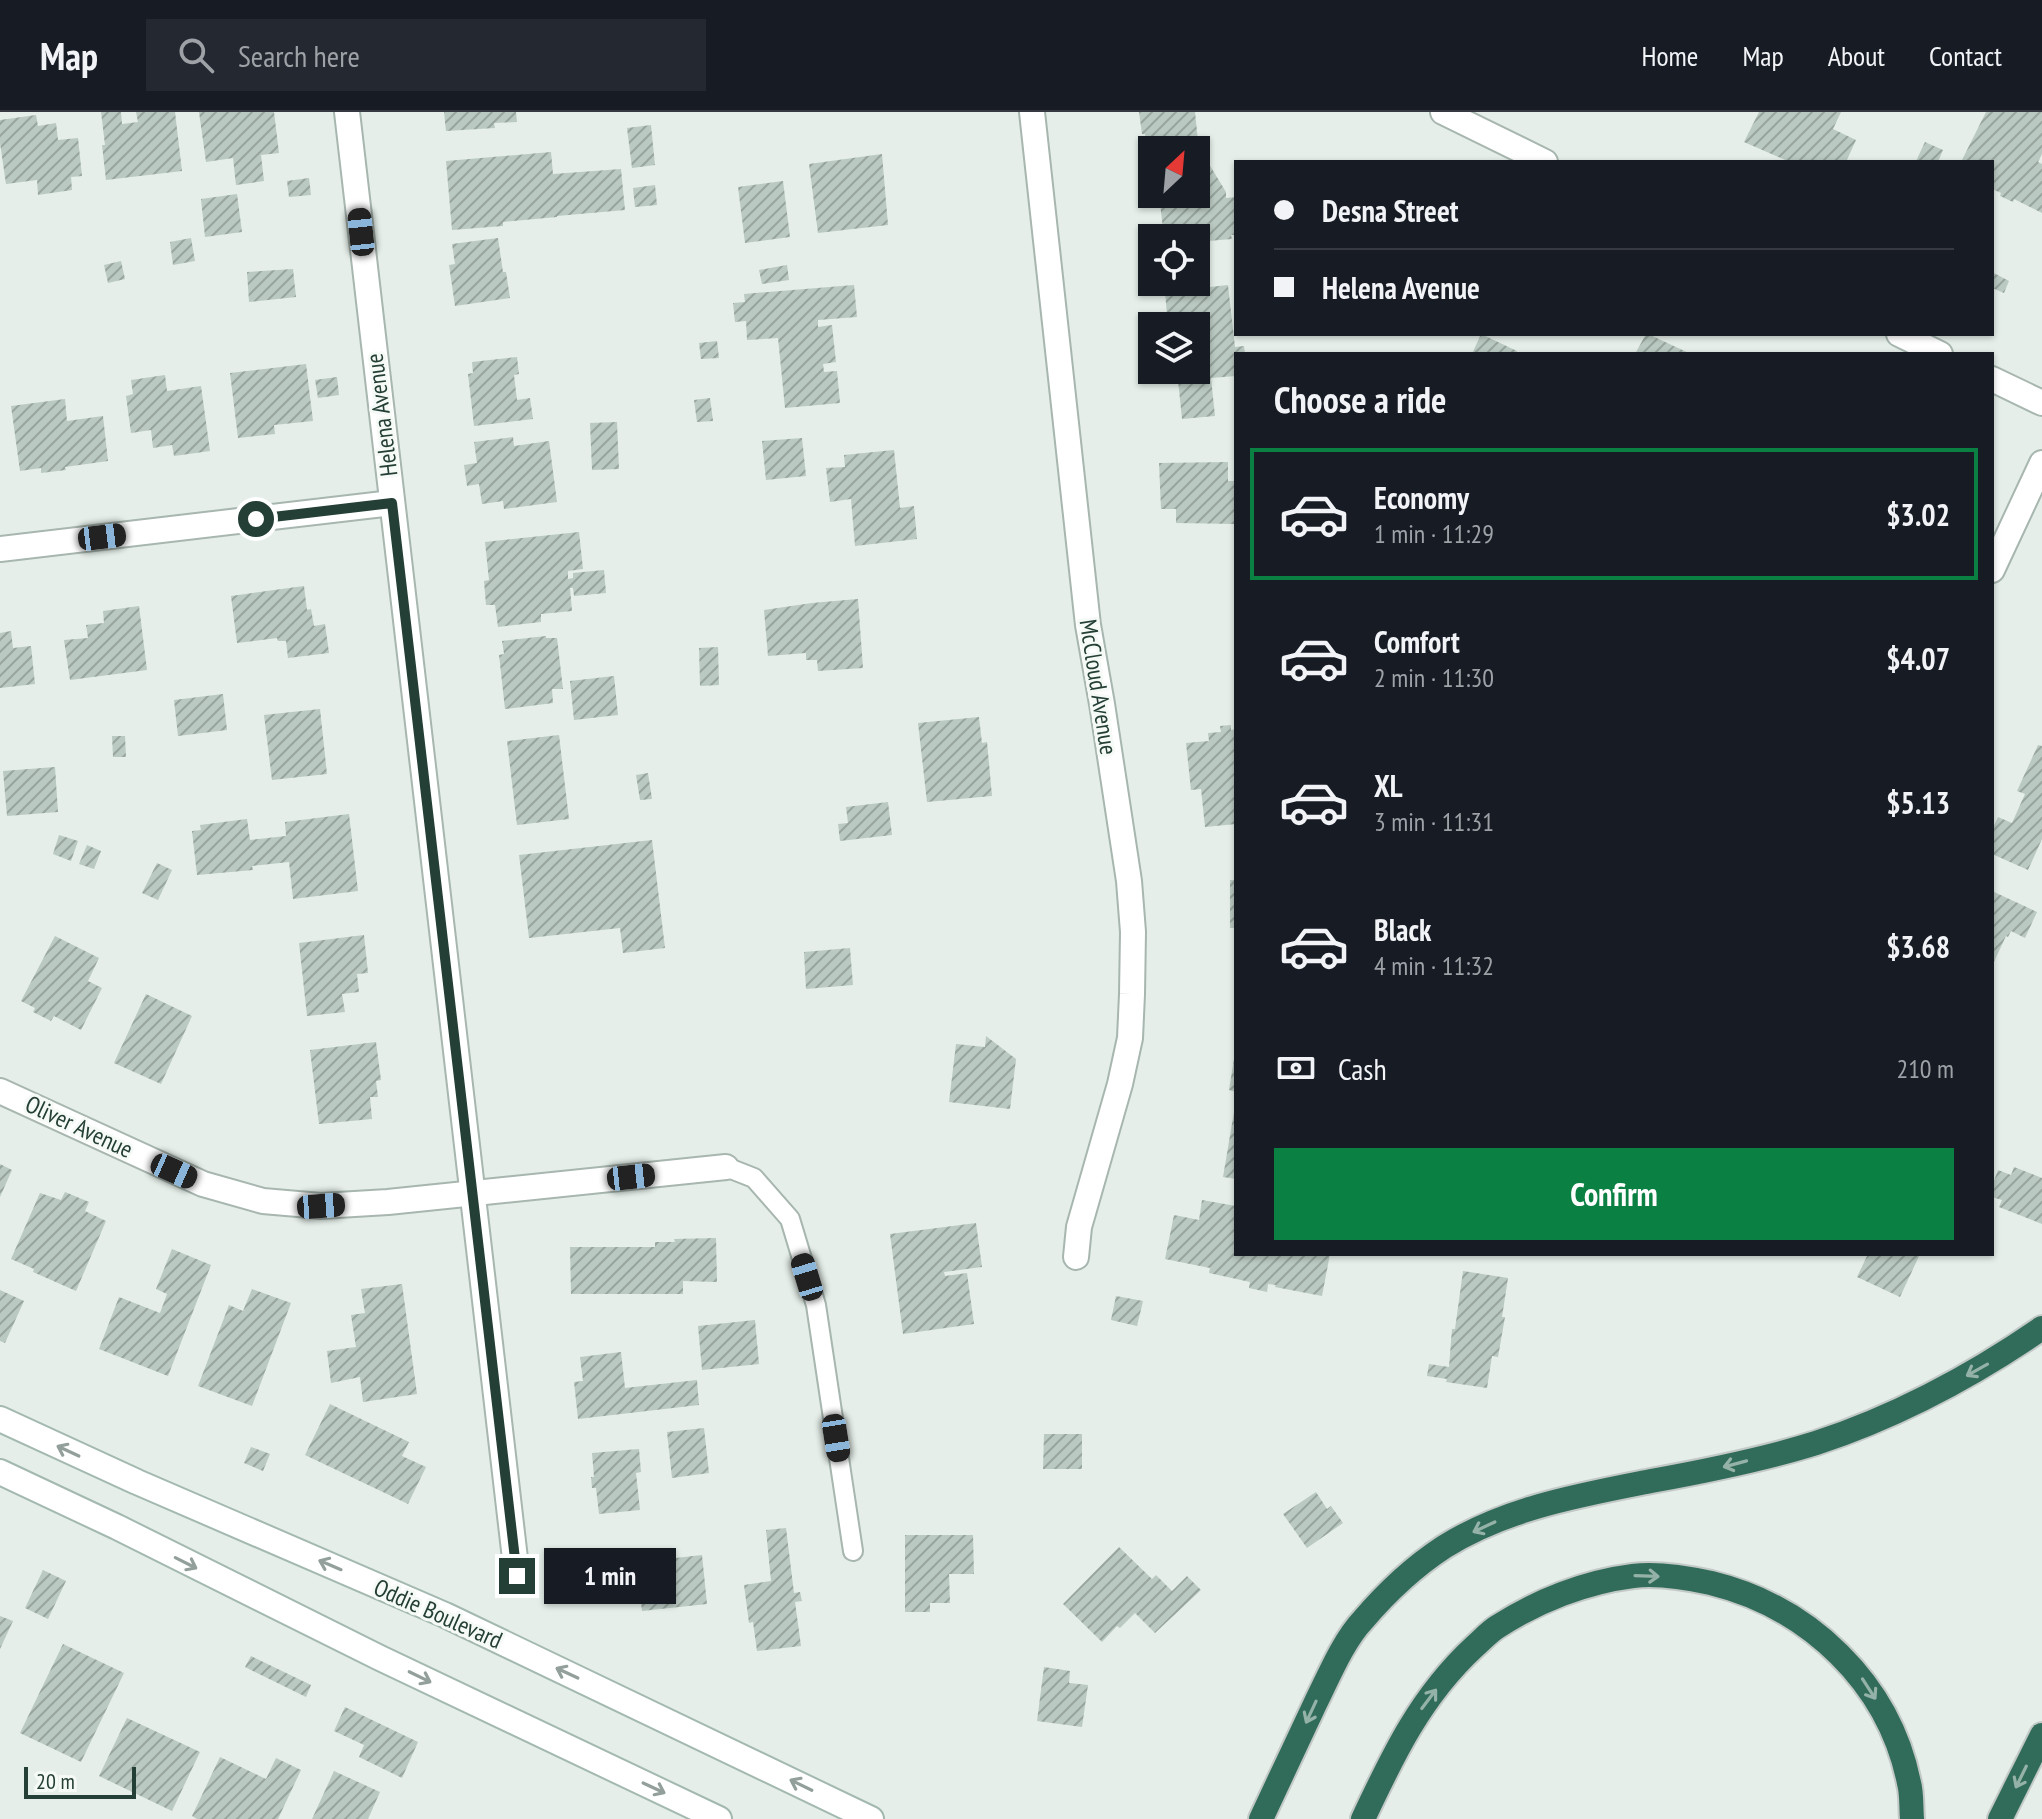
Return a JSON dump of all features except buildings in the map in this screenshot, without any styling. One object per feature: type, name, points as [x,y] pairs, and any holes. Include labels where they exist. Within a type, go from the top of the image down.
[{"type":"highway","points":[[1261,1819],[1332,1669],[1361,1621],[1403,1579],[1444,1547],[1488,1524],[1572,1496],[1721,1468],[1816,1443],[1906,1409],[1995,1360],[2042,1328]]},
{"type":"highway","points":[[1363,1819],[1415,1717],[1452,1667],[1494,1628],[1537,1604],[1585,1586],[1634,1576],[1690,1578],[1735,1589],[1776,1606],[1822,1637],[1860,1675],[1887,1717],[1902,1752],[1910,1786],[1912,1819]]},
{"type":"highway","points":[[2000,1819],[2042,1735]]},
{"type":"highway","points":[[1381,1819],[1388,1765]]},
{"type":"street","name":"Helena Avenue","points":[[347,112],[517,1576]]},
{"type":"street","name":"McCloud Avenue","points":[[1032,112],[1088,625],[1129,881],[1133,932],[1130,1038],[1079,1227],[1076,1257]]},
{"type":"street","points":[[1443,112],[1541,160]]},
{"type":"street","points":[[1903,336],[1936,352]]},
{"type":"street","points":[[1994,380],[2042,403]]},
{"type":"street","points":[[1994,566],[2042,463]]},
{"type":"street","points":[[0,549],[392,503]]},
{"type":"street","name":"Oliver Avenue","points":[[0,1091],[203,1184],[263,1201],[321,1206],[388,1202],[726,1167]]},
{"type":"street","name":"Oddie Boulevard","points":[[0,1419],[137,1482],[445,1615],[871,1819]]},
{"type":"street","points":[[0,1472],[719,1819]]},
{"type":"lane","points":[[726,1167],[754,1178],[790,1219],[816,1305],[853,1551]]},
{"type":"route","points":[[256,519],[392,503],[517,1576]]}]
